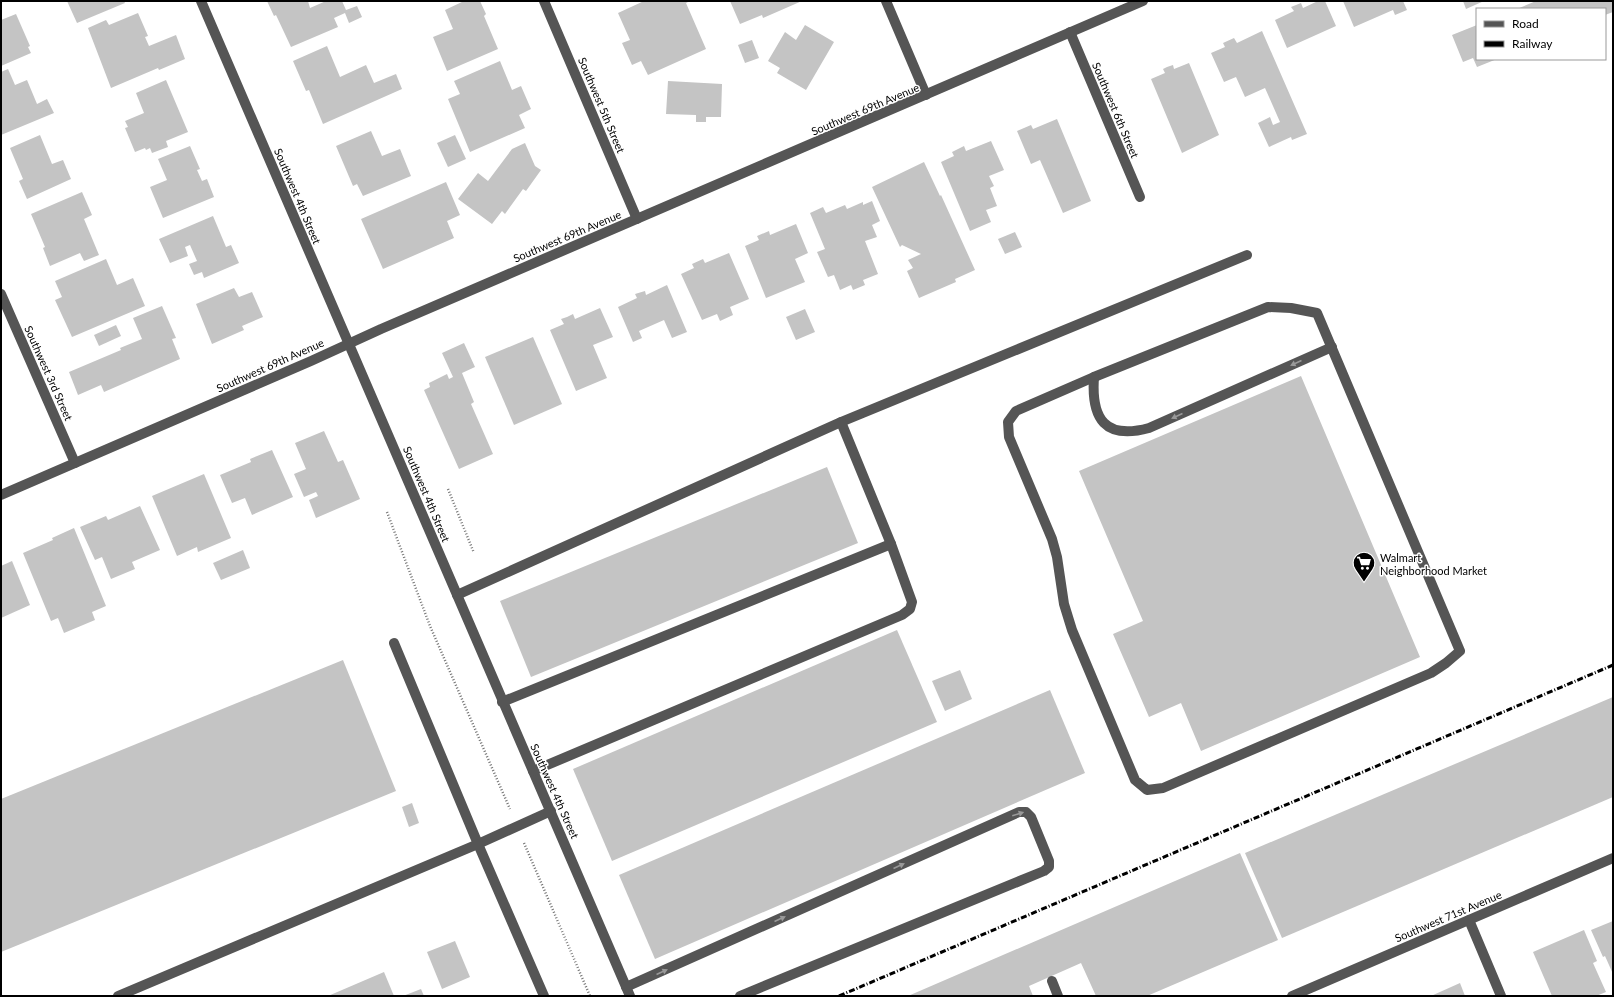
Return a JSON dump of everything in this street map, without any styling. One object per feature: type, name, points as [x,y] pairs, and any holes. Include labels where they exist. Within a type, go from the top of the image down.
[{"type":"street","name":"Southwest 4th Street","points":[[201,1],[628,992]]},
{"type":"street","name":"Southwest 5th Street","points":[[544,1],[637,219]]},
{"type":"street","points":[[886,1],[926,95]]},
{"type":"street","name":"Southwest 69th Avenue","points":[[1,495],[349,343],[1143,1]]},
{"type":"street","name":"Southwest 6th Street","points":[[1070,32],[1140,197]]},
{"type":"street","points":[[457,595],[841,422],[1247,255]]},
{"type":"street","name":"Southwest 3rd Street","points":[[1,294],[75,463]]},
{"type":"street","points":[[1268,307],[1291,308],[1317,312],[1332,347],[1460,650],[1446,663],[1431,673],[1163,788],[1146,790],[1135,780],[1072,630],[1064,604],[1057,557],[1052,539],[1009,437],[1008,422],[1016,411],[1094,377],[1268,307]]},
{"type":"street","points":[[1094,377],[1093,393],[1095,408],[1102,422],[1116,430],[1133,432],[1149,428],[1332,347]]},
{"type":"street","points":[[533,771],[902,615],[910,609],[912,602],[891,544],[841,422]]},
{"type":"street","points":[[502,702],[891,544]]},
{"type":"street","points":[[394,643],[478,844],[544,996]]},
{"type":"street","points":[[118,996],[132,993],[551,811]]},
{"type":"street","points":[[628,992],[1020,812],[1026,812],[1032,817],[1049,861],[1049,867],[1044,871],[740,996]]},
{"type":"street","name":"Southwest 71st Avenue","points":[[1292,996],[1613,858]]},
{"type":"street","points":[[1469,920],[1501,996]]},
{"type":"street","points":[[1052,981],[1058,996]]},
{"type":"path","points":[[448,489],[474,553]]},
{"type":"path","points":[[387,512],[430,626]]},
{"type":"building","points":[[67,1],[124,1],[125,3],[77,23]]},
{"type":"building","points":[[267,1],[308,1],[310,8],[326,1],[342,1],[346,10],[357,6],[362,17],[349,23],[345,13],[334,18],[338,27],[291,47],[276,15],[274,16]]},
{"type":"building","points":[[464,1],[480,1],[486,14],[484,16],[498,49],[447,71],[433,37],[453,29],[445,10]]},
{"type":"building","points":[[644,1],[690,1],[686,3],[706,49],[648,75],[641,61],[632,65],[622,43],[630,40],[618,13]]},
{"type":"building","points":[[730,1],[802,1],[763,18],[762,15],[740,24]]},
{"type":"building","points":[[1318,1],[1325,1],[1336,26],[1287,48],[1275,20],[1294,11],[1291,7],[1301,3],[1303,8]]},
{"type":"building","points":[[1343,1],[1403,1],[1407,10],[1395,15],[1393,10],[1354,27]]},
{"type":"building","points":[[1463,1],[1484,1],[1466,9]]},
{"type":"building","points":[[1536,1],[1613,1],[1613,12],[1606,15],[1606,8],[1519,8]]},
{"type":"building","points":[[138,13],[148,36],[145,37],[149,46],[176,35],[185,59],[159,70],[158,68],[111,88],[88,28],[106,20],[109,25]]},
{"type":"building","points":[[16,14],[30,46],[28,47],[31,53],[1,66],[1,20]]},
{"type":"building","points":[[805,25],[834,42],[806,90],[777,73],[780,68],[768,61],[785,32],[796,40]]},
{"type":"building","points":[[1476,25],[1476,60],[1494,60],[1477,67],[1473,58],[1463,62],[1452,35]]},
{"type":"building","points":[[1262,31],[1307,134],[1292,140],[1291,137],[1269,147],[1258,123],[1270,117],[1273,125],[1280,122],[1265,88],[1245,97],[1236,77],[1224,82],[1211,53],[1225,47],[1223,43],[1234,38],[1237,43]]},
{"type":"building","points":[[752,40],[759,58],[745,63],[738,45]]},
{"type":"building","points":[[327,46],[340,77],[366,65],[374,83],[396,74],[402,89],[323,124],[309,90],[306,91],[293,61]]},
{"type":"building","points":[[500,61],[512,90],[521,86],[531,109],[519,115],[525,128],[470,152],[448,99],[460,94],[454,81]]},
{"type":"building","points":[[1189,63],[1219,135],[1182,153],[1151,79],[1165,73],[1163,69],[1167,67],[1173,65],[1174,69]]},
{"type":"building","points":[[8,69],[15,85],[27,80],[37,104],[47,99],[54,113],[1,135],[1,72]]},
{"type":"building","points":[[166,80],[188,132],[166,141],[168,147],[152,153],[150,148],[146,150],[145,148],[135,152],[125,128],[128,127],[125,121],[144,113],[136,93]]},
{"type":"building","points":[[668,81],[722,84],[721,117],[706,117],[706,122],[696,122],[696,115],[666,114]]},
{"type":"building","points":[[1057,119],[1091,201],[1063,213],[1040,160],[1031,164],[1017,131],[1031,125],[1033,129]]},
{"type":"building","points":[[371,131],[382,156],[400,149],[411,176],[363,196],[357,184],[353,186],[336,146]]},
{"type":"building","points":[[40,135],[52,164],[63,160],[71,179],[27,199],[19,181],[23,179],[10,148]]},
{"type":"building","points":[[455,135],[466,159],[448,167],[437,143]]},
{"type":"building","points":[[991,141],[1004,170],[989,176],[994,186],[990,188],[997,206],[986,210],[991,222],[970,231],[941,162],[954,156],[952,152],[964,146],[966,151]]},
{"type":"building","points":[[525,143],[535,166],[541,170],[526,191],[523,189],[505,214],[502,211],[492,224],[458,199],[478,173],[488,181],[512,149]]},
{"type":"building","points":[[190,146],[200,169],[197,170],[202,181],[207,179],[214,197],[163,218],[150,187],[167,180],[158,159]]},
{"type":"building","points":[[924,162],[940,196],[941,195],[975,270],[955,279],[956,282],[919,298],[907,271],[913,268],[908,260],[921,254],[902,245],[900,247],[872,187]]},
{"type":"building","points":[[446,182],[460,215],[447,221],[454,238],[383,269],[361,219]]},
{"type":"building","points":[[82,192],[92,215],[84,219],[99,255],[84,261],[80,253],[50,266],[43,248],[45,247],[31,214]]},
{"type":"building","points":[[872,201],[880,221],[872,225],[877,237],[865,241],[878,274],[863,280],[865,285],[853,290],[851,285],[840,290],[834,275],[828,277],[817,252],[825,249],[810,213],[823,207],[826,213],[845,205],[847,209],[863,202],[863,205]]},
{"type":"building","points":[[213,216],[226,247],[231,245],[239,263],[204,278],[202,272],[194,275],[189,264],[197,261],[190,245],[185,247],[188,256],[170,263],[159,239]]},
{"type":"building","points":[[796,224],[808,253],[795,259],[805,282],[766,298],[745,246],[759,240],[757,236],[769,231],[770,235]]},
{"type":"building","points":[[1015,232],[1022,247],[1005,254],[998,239]]},
{"type":"building","points":[[729,253],[749,299],[730,307],[733,315],[720,321],[717,314],[702,320],[681,274],[694,268],[692,264],[703,259],[705,263]]},
{"type":"building","points":[[106,259],[117,285],[133,278],[145,306],[72,337],[55,300],[62,297],[55,281]]},
{"type":"building","points":[[667,285],[687,332],[672,338],[664,320],[639,331],[642,338],[633,342],[618,307],[637,298],[635,294],[645,291],[646,295]]},
{"type":"building","points":[[234,288],[239,297],[252,292],[263,317],[242,326],[244,330],[212,344],[196,304]]},
{"type":"building","points":[[162,306],[176,338],[172,339],[180,359],[104,392],[101,385],[78,395],[69,372],[121,350],[120,348],[142,339],[133,318]]},
{"type":"building","points":[[600,308],[613,337],[593,345],[607,378],[576,391],[550,330],[564,324],[561,319],[573,314],[575,319]]},
{"type":"building","points":[[805,309],[815,332],[796,340],[786,317]]},
{"type":"building","points":[[116,325],[121,336],[99,346],[94,335]]},
{"type":"building","points":[[533,337],[562,404],[514,425],[485,357]]},
{"type":"building","points":[[464,343],[475,367],[462,373],[474,402],[471,404],[493,454],[459,469],[424,390],[430,387],[429,383],[447,374],[449,379],[453,377],[442,353]]},
{"type":"building","points":[[1301,376],[1420,657],[1201,751],[1181,703],[1149,717],[1113,634],[1143,621],[1079,471]]},
{"type":"building","points":[[324,431],[338,462],[343,460],[360,499],[316,518],[309,500],[318,496],[316,492],[304,497],[294,474],[306,469],[295,443]]},
{"type":"building","points":[[272,450],[293,497],[252,515],[245,498],[232,503],[220,475],[251,462],[250,459]]},
{"type":"building","points":[[827,467],[858,543],[531,677],[500,601]]},
{"type":"building","points":[[204,474],[231,538],[198,552],[197,547],[177,556],[152,496]]},
{"type":"building","points":[[140,506],[160,550],[132,562],[135,569],[111,579],[102,557],[95,560],[80,527],[106,516],[108,520]]},
{"type":"building","points":[[74,528],[106,606],[92,612],[95,620],[64,633],[58,618],[51,621],[23,553],[53,540],[52,538]]},
{"type":"building","points":[[243,550],[250,568],[221,580],[213,563]]},
{"type":"building","points":[[12,561],[30,605],[1,618],[1,566]]},
{"type":"building","points":[[897,630],[937,722],[612,861],[573,769]]},
{"type":"building","points":[[343,660],[396,791],[1,952],[1,799]]},
{"type":"building","points":[[960,670],[972,699],[945,711],[932,681]]},
{"type":"building","points":[[1050,690],[1085,773],[655,959],[619,875]]},
{"type":"building","points":[[1613,697],[1613,797],[1282,938],[1245,853]]},
{"type":"building","points":[[412,803],[419,823],[409,827],[402,807]]},
{"type":"building","points":[[1240,853],[1278,940],[1147,996],[1096,996],[1081,963],[1029,986],[1033,996],[908,996]]},
{"type":"building","points":[[1613,921],[1613,974],[1605,956],[1603,957],[1591,930]]},
{"type":"building","points":[[1584,930],[1597,961],[1593,963],[1606,992],[1596,996],[1552,996],[1533,952]]},
{"type":"building","points":[[455,941],[470,977],[442,989],[427,952]]},
{"type":"building","points":[[384,972],[394,996],[328,996]]},
{"type":"building","points":[[1460,983],[1465,996],[1431,996]]},
{"type":"building","points":[[421,989],[424,996],[403,996]]},
{"type":"railway","points":[[839,996],[1613,665]]},
{"type":"place","name":"Walmart Neighborhood Market","points":[[1364,582]]}]
